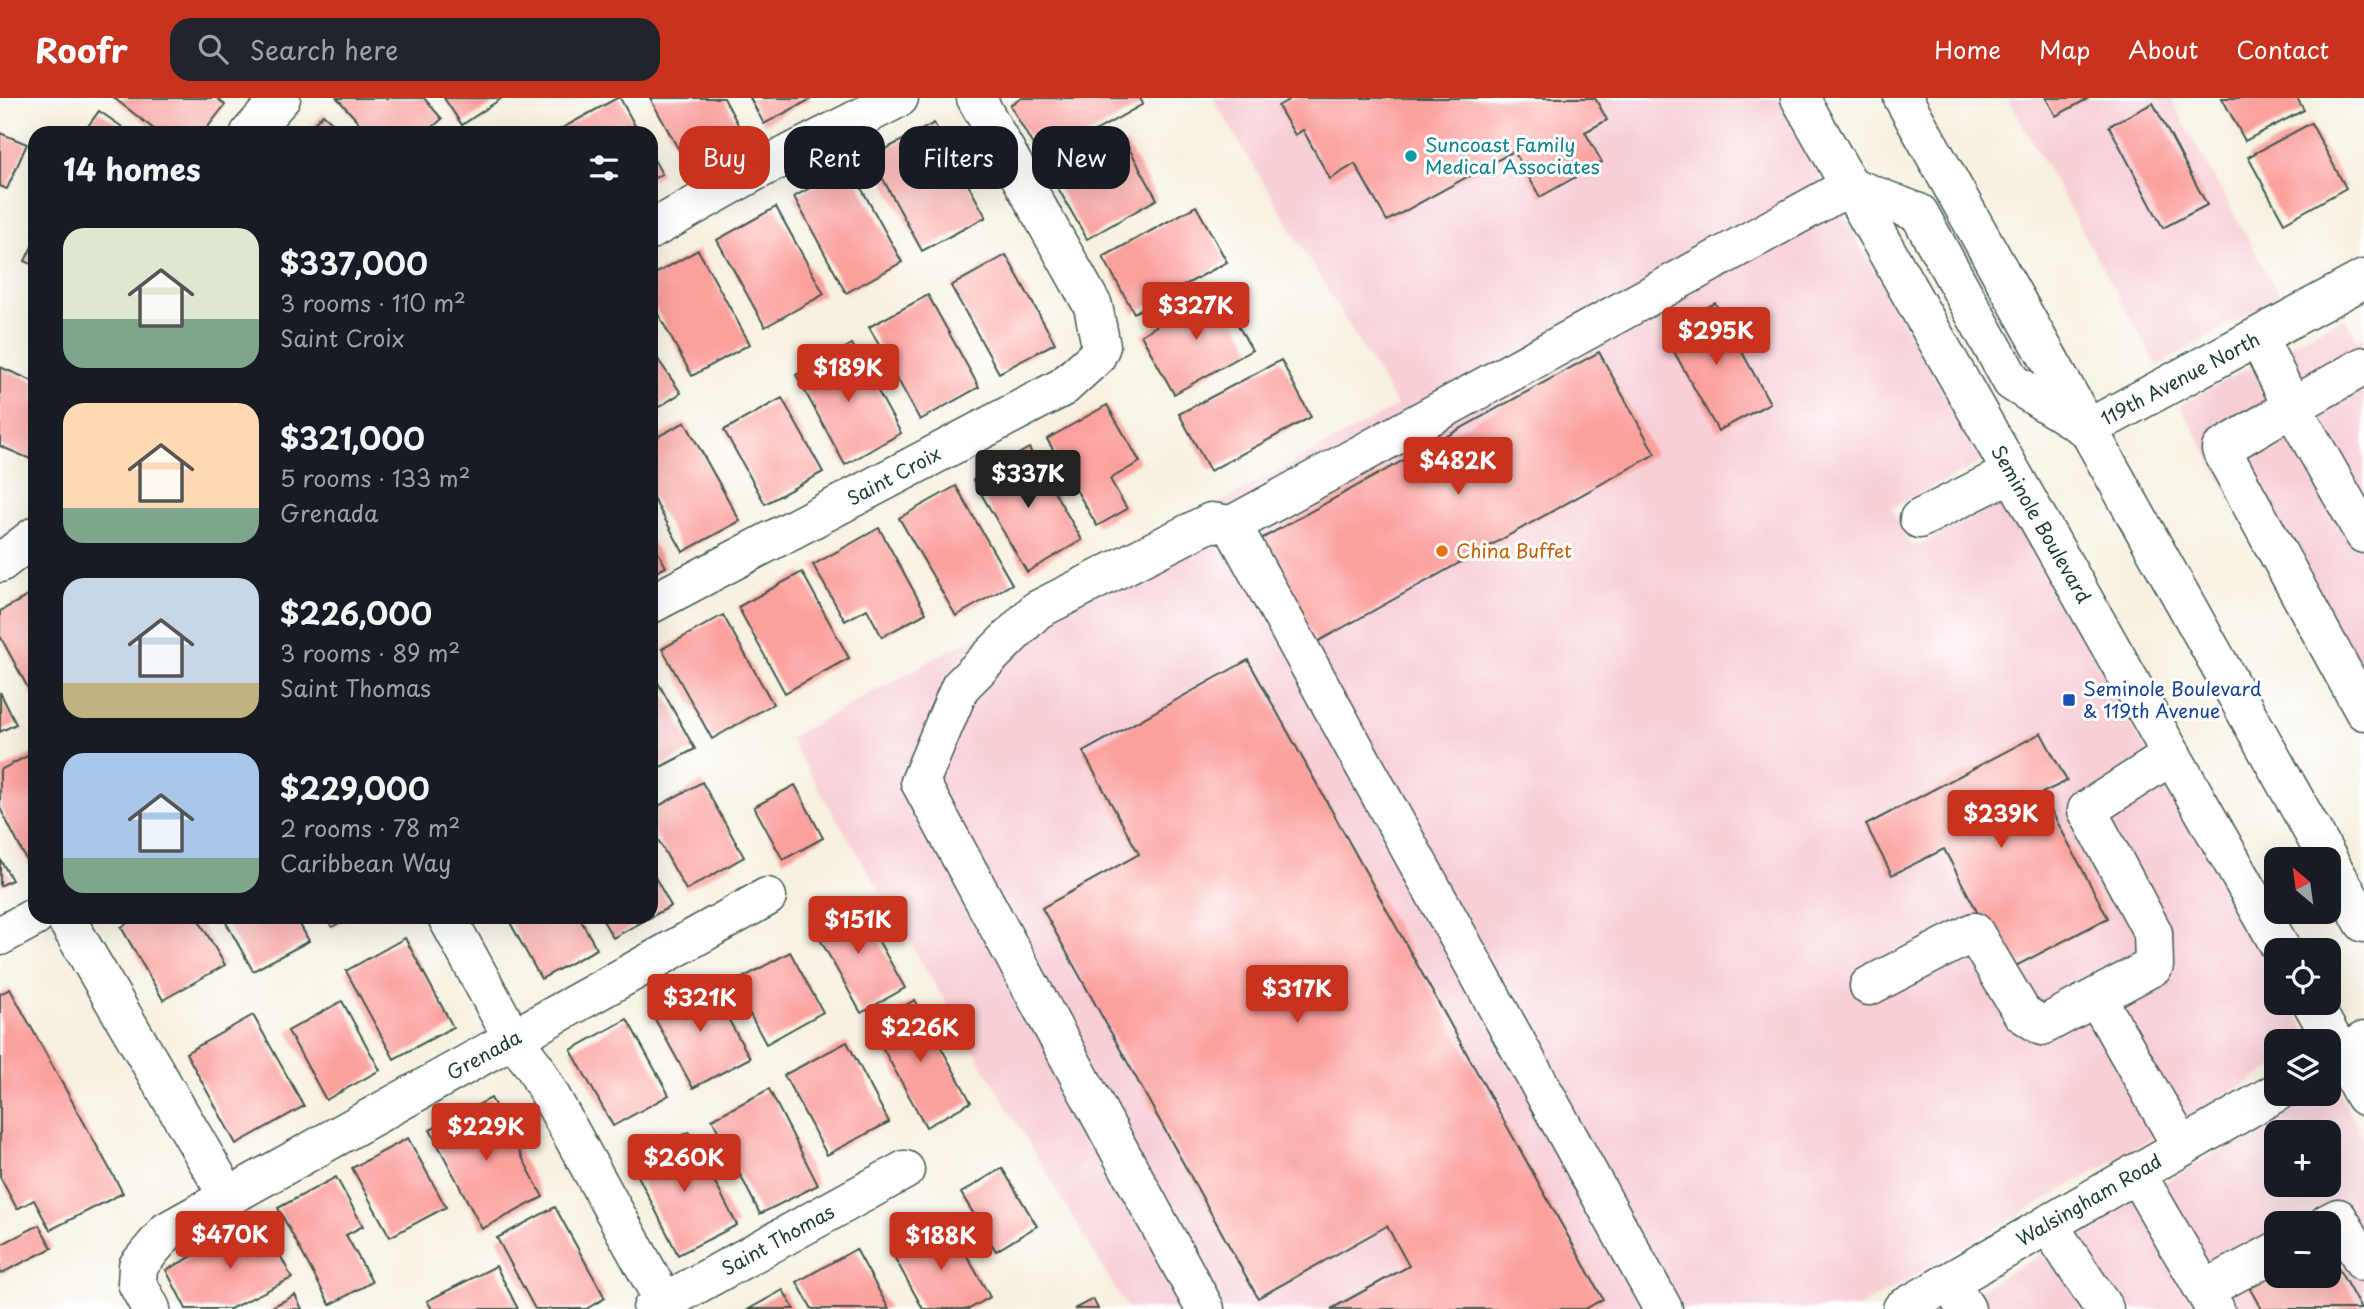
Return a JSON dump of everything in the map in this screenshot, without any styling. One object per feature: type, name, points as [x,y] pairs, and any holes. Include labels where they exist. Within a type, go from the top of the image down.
[{"type":"street","points":[[256,126],[281,98]]},
{"type":"street","points":[[658,226],[756,171],[899,98]]},
{"type":"street","name":"Saint Croix","points":[[658,600],[1063,387],[1096,357],[1101,346],[1093,306],[976,98]]},
{"type":"street","name":"Seminole Boulevard","points":[[1800,98],[2275,938]]},
{"type":"street","points":[[1903,98],[2322,847]]},
{"type":"street","points":[[1205,1309],[920,782],[960,687],[1037,610],[1211,522],[1232,525],[1850,186]]},
{"type":"street","name":"119th Avenue North","points":[[1850,186],[1919,213],[2012,382],[2087,429],[2364,279]]},
{"type":"street","points":[[2258,337],[2292,407],[2364,534]]},
{"type":"street","points":[[2364,366],[2221,449],[2364,711]]},
{"type":"street","points":[[1919,519],[2011,472]]},
{"type":"street","points":[[1232,525],[1663,1309]]},
{"type":"street","points":[[0,563],[28,541]]},
{"type":"street","points":[[1869,986],[1974,932],[2022,1013],[2042,1026],[2154,966],[2153,933],[2087,810],[2172,755]]},
{"type":"street","points":[[2342,883],[2364,923]]},
{"type":"street","name":"Grenada","points":[[151,1309],[137,1283],[138,1266],[167,1231],[767,897]]},
{"type":"street","points":[[0,936],[28,921]]},
{"type":"street","points":[[69,924],[228,1196]]},
{"type":"street","points":[[451,924],[513,1039],[534,1066],[643,1266],[662,1307]]},
{"type":"street","points":[[2097,998],[2182,1147]]},
{"type":"street","points":[[2320,1015],[2345,1052],[2364,1096]]},
{"type":"street","name":"Walsingham Road","points":[[1902,1309],[1957,1295],[2048,1224],[2264,1100]]},
{"type":"street","name":"Saint Thomas","points":[[662,1307],[905,1170]]},
{"type":"street","points":[[2136,1173],[2210,1299],[2264,1260]]},
{"type":"street","points":[[2341,1223],[2364,1262]]},
{"type":"street","points":[[2048,1224],[2104,1309]]},
{"type":"shaded area","points":[[1213,98],[1778,98],[1982,462],[1891,508],[1912,548],[2005,501],[2264,958],[2264,1015],[2296,1015],[2304,1029],[2264,1029],[2264,1074],[1857,1309],[1127,1309],[789,738],[1397,406]]},
{"type":"shaded area","points":[[2008,98],[2170,98],[2280,296],[2157,366]]},
{"type":"shaded area","points":[[2345,316],[2357,340],[2364,336],[2364,735],[2180,405]]},
{"type":"shaded area","points":[[2341,1095],[2364,1138],[2364,1309],[1946,1309],[2264,1125],[2264,1197],[2341,1197],[2341,1120],[2273,1120],[2297,1106],[2341,1106]]},
{"type":"building","points":[[114,98],[217,98],[225,105],[208,126],[150,126]]},
{"type":"building","points":[[337,98],[424,98],[442,119],[434,126],[362,126]]},
{"type":"building","points":[[444,98],[502,98],[462,125]]},
{"type":"building","points":[[620,98],[635,126],[566,126]]},
{"type":"building","points":[[650,98],[724,98],[739,126],[679,126],[679,150]]},
{"type":"building","points":[[750,98],[813,98],[764,124]]},
{"type":"building","points":[[1022,98],[1140,98],[1143,104],[1104,126],[1032,126],[1032,144],[1010,105]]},
{"type":"building","name":"Suncoast Family Medical Associates","points":[[1292,98],[1595,98],[1607,120],[1585,132],[1602,162],[1540,197],[1514,151],[1387,221],[1355,164],[1330,179],[1303,130],[1295,135],[1278,106]]},
{"type":"building","points":[[2046,98],[2089,98],[2056,116]]},
{"type":"building","points":[[2222,98],[2297,98],[2304,110],[2245,141]]},
{"type":"building","points":[[2153,103],[2207,205],[2163,228],[2109,126]]},
{"type":"building","points":[[99,111],[121,126],[88,126]]},
{"type":"building","points":[[323,114],[336,126],[312,126]]},
{"type":"building","points":[[2311,123],[2346,188],[2284,223],[2248,157]]},
{"type":"building","points":[[0,133],[27,144],[7,189],[0,186]]},
{"type":"building","points":[[899,142],[899,189],[971,189],[986,217],[922,251],[885,183],[885,149]]},
{"type":"building","points":[[1130,150],[1157,199],[1087,239],[1058,189],[1130,189]]},
{"type":"building","points":[[808,189],[862,189],[902,262],[846,293],[794,197]]},
{"type":"building","points":[[1196,206],[1227,262],[1134,313],[1103,257]]},
{"type":"building","points":[[776,207],[824,294],[765,327],[717,240]]},
{"type":"building","points":[[698,250],[750,344],[692,376],[658,314],[658,272]]},
{"type":"building","points":[[1006,255],[1055,343],[999,373],[951,286]]},
{"type":"building","points":[[1218,290],[1252,350],[1174,394],[1141,335]]},
{"type":"building","points":[[928,295],[979,387],[920,420],[869,327]]},
{"type":"building","points":[[1715,303],[1770,403],[1718,431],[1663,332]]},
{"type":"building","points":[[852,344],[901,433],[845,465],[796,375]]},
{"type":"building","points":[[1599,352],[1655,454],[1317,642],[1261,539]]},
{"type":"building","points":[[658,359],[681,393],[658,408]]},
{"type":"building","points":[[1281,360],[1311,417],[1210,471],[1179,414]]},
{"type":"building","points":[[0,367],[28,379],[28,458],[0,446]]},
{"type":"building","points":[[782,398],[823,472],[765,504],[724,430]]},
{"type":"building","points":[[1107,405],[1140,462],[1110,479],[1127,509],[1097,526],[1047,439]]},
{"type":"building","points":[[685,422],[740,521],[683,552],[658,507],[658,436]]},
{"type":"building","points":[[1029,448],[1082,540],[1027,572],[973,480]]},
{"type":"building","points":[[956,486],[1012,584],[956,616],[899,518]]},
{"type":"building","points":[[879,528],[926,613],[882,637],[867,609],[845,621],[813,565]]},
{"type":"building","points":[[658,552],[666,567],[658,571]]},
{"type":"building","points":[[802,572],[849,658],[785,693],[738,607]]},
{"type":"building","points":[[28,596],[28,688],[0,636],[0,611]]},
{"type":"building","points":[[723,615],[773,704],[712,739],[662,649]]},
{"type":"building","points":[[1248,660],[1603,1299],[1585,1309],[1331,1309],[1409,1266],[1387,1226],[1258,1298],[1042,908],[1139,854],[1083,752]]},
{"type":"building","points":[[658,683],[695,749],[658,768]]},
{"type":"building","points":[[0,692],[16,724],[0,732]]},
{"type":"building","points":[[2041,733],[2067,781],[2042,793],[2108,918],[2008,970],[1944,849],[1892,875],[1866,825]]},
{"type":"building","points":[[28,756],[28,863],[0,808],[0,770]]},
{"type":"building","points":[[702,782],[744,857],[686,890],[658,840],[658,806]]},
{"type":"building","points":[[795,785],[823,838],[783,860],[754,807]]},
{"type":"building","points":[[0,859],[12,880],[0,886]]},
{"type":"building","points":[[658,883],[671,906],[658,913]]},
{"type":"building","points":[[855,899],[905,988],[861,1013],[811,923]]},
{"type":"building","points":[[126,924],[201,924],[225,965],[163,1000],[121,927]]},
{"type":"building","points":[[227,924],[300,924],[309,941],[253,971]]},
{"type":"building","points":[[511,924],[583,924],[597,949],[541,979]]},
{"type":"building","points":[[605,924],[638,924],[613,938]]},
{"type":"building","points":[[405,938],[453,1027],[394,1059],[346,971]]},
{"type":"building","points":[[790,952],[823,1012],[766,1044],[733,983]]},
{"type":"building","points":[[706,979],[750,1058],[693,1088],[650,1010]]},
{"type":"building","points":[[10,989],[123,1193],[50,1230],[34,1200],[17,1209],[0,1177],[0,994]]},
{"type":"building","points":[[915,1000],[971,1102],[926,1127],[870,1025]]},
{"type":"building","points":[[342,1001],[380,1070],[326,1100],[288,1031]]},
{"type":"building","points":[[253,1015],[304,1106],[236,1144],[186,1053]]},
{"type":"building","points":[[627,1019],[669,1095],[613,1126],[571,1050]]},
{"type":"building","points":[[847,1042],[889,1122],[827,1155],[784,1075]]},
{"type":"building","points":[[769,1089],[818,1185],[760,1214],[712,1119]]},
{"type":"building","points":[[491,1098],[543,1197],[482,1229],[430,1130]]},
{"type":"building","points":[[689,1132],[737,1225],[678,1255],[631,1162]]},
{"type":"building","points":[[408,1138],[446,1207],[390,1237],[352,1168]]},
{"type":"building","points":[[1002,1168],[1037,1226],[996,1251],[961,1193]]},
{"type":"building","points":[[336,1177],[363,1226],[346,1235],[372,1282],[330,1305],[278,1208]]},
{"type":"building","points":[[555,1207],[605,1298],[586,1309],[535,1309],[497,1238]]},
{"type":"building","points":[[262,1220],[292,1278],[230,1309],[186,1309],[166,1270]]},
{"type":"building","points":[[948,1222],[990,1297],[969,1309],[923,1309],[892,1253]]},
{"type":"building","points":[[39,1225],[52,1248],[0,1274],[0,1245]]},
{"type":"building","points":[[856,1249],[889,1309],[812,1309],[797,1282]]},
{"type":"building","points":[[496,1266],[518,1309],[432,1309],[427,1301]]},
{"type":"building","points":[[2341,1273],[2361,1309],[2261,1309],[2249,1287],[2264,1278],[2264,1288],[2341,1288]]},
{"type":"building","points":[[783,1290],[794,1309],[749,1309]]},
{"type":"building","points":[[295,1295],[302,1309],[268,1309]]},
{"type":"building","points":[[1093,1299],[1098,1309],[1074,1309]]},
{"type":"place","name":"Suncoast Family Medical Associates","points":[[1411,156]]},
{"type":"place","name":"China Buffet","points":[[1442,551]]},
{"type":"place","name":"Seminole Boulevard & 119th Avenue","points":[[2069,700]]}]
